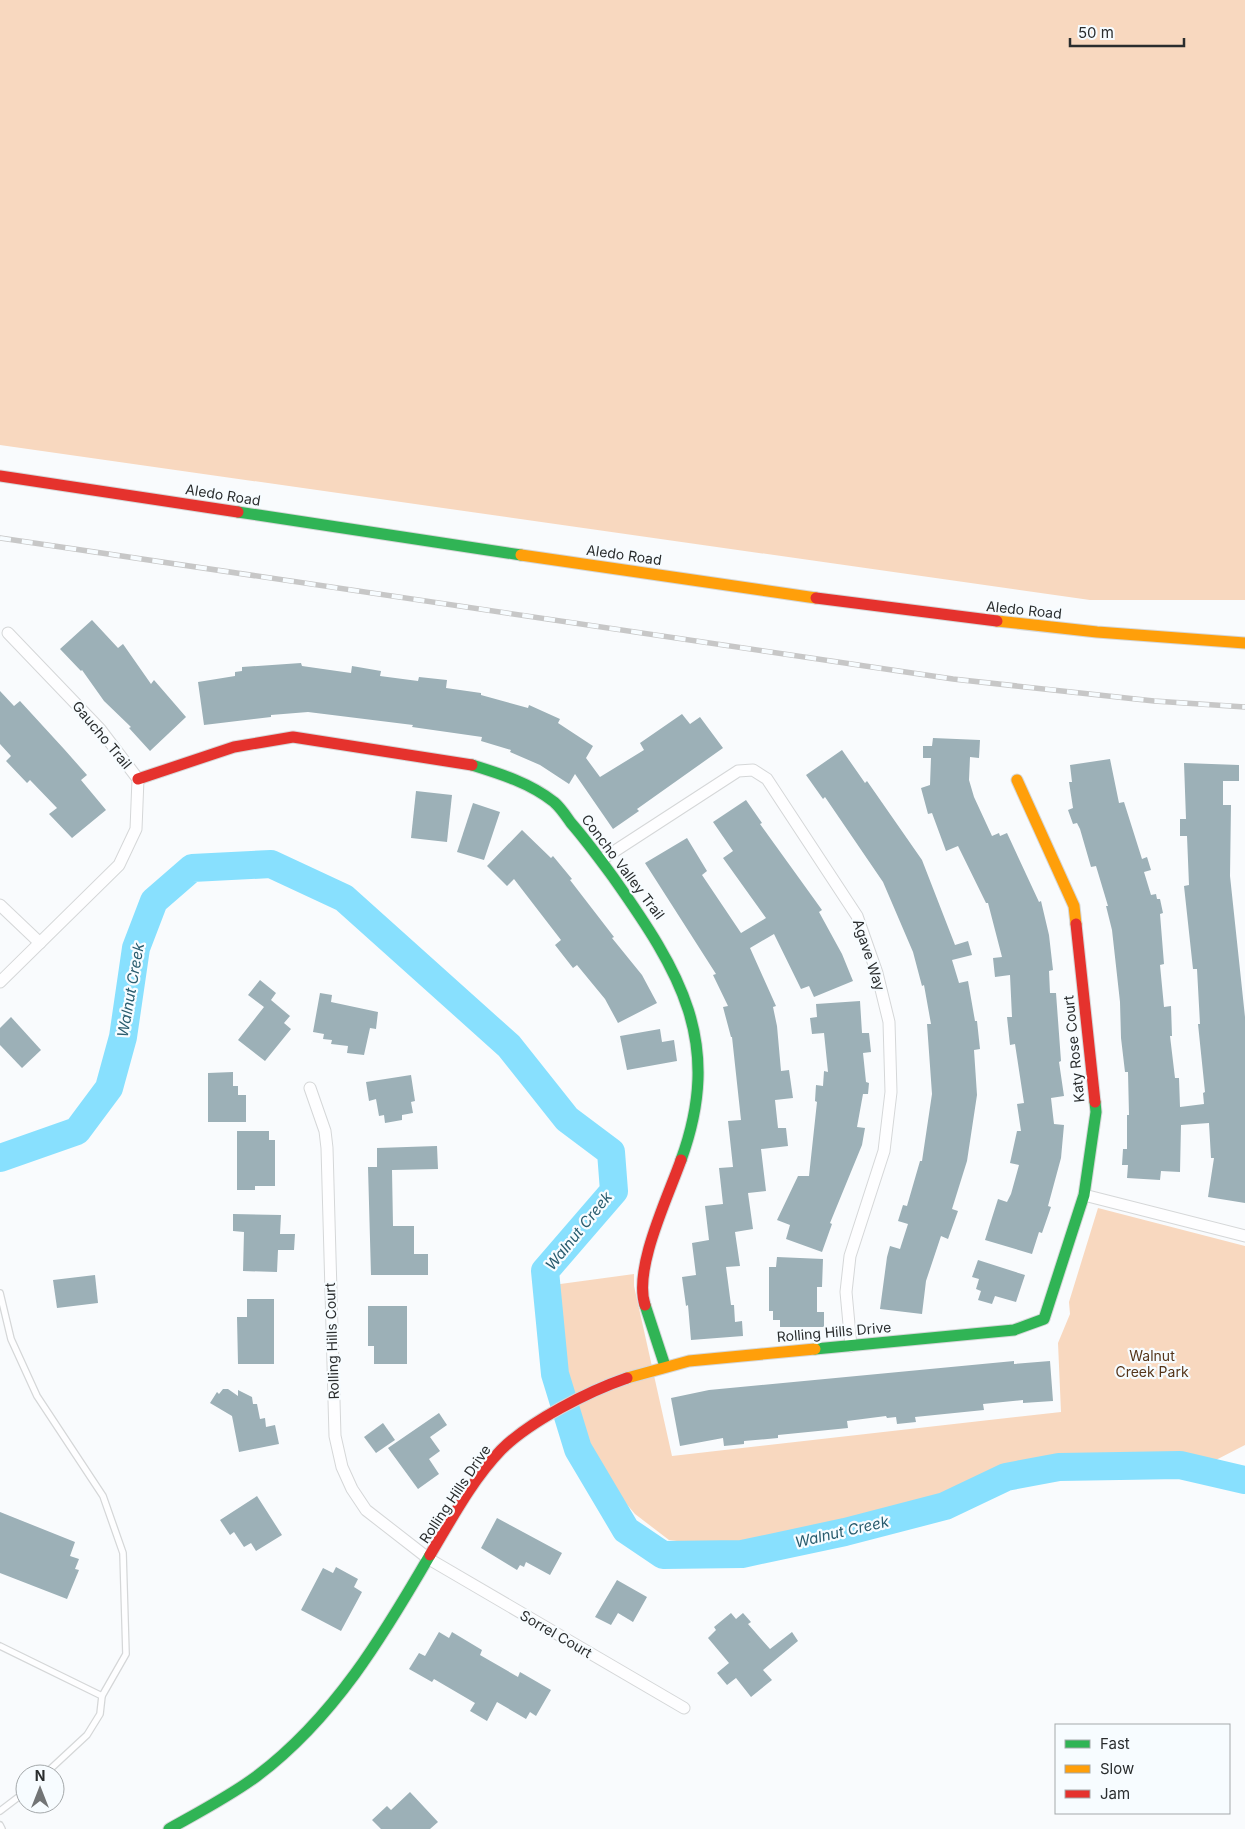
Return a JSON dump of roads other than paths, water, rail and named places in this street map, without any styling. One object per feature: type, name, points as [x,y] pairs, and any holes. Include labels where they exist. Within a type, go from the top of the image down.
[{"type":"street","name":"Aledo Road","points":[[0,476],[841,602],[1025,626],[1156,638],[1245,643]]},
{"type":"street","name":"Gaucho Trail","points":[[0,982],[119,865],[136,829],[138,779],[100,730],[8,633]]},
{"type":"street","name":"Concho Valley Trail","points":[[138,779],[234,746],[265,738],[293,737],[461,762],[515,779],[555,803],[600,860],[654,934],[688,1004],[696,1040],[699,1089],[692,1132],[644,1265],[642,1296],[665,1366]]},
{"type":"street","name":"Agave Way","points":[[600,860],[738,771],[753,770],[767,779],[857,916],[877,972],[889,1022],[892,1092],[884,1151],[850,1256],[846,1292],[851,1346]]},
{"type":"street","name":"Katy Rose Court","points":[[1017,780],[1074,906],[1096,1112],[1084,1195],[1044,1319]]},
{"type":"street","points":[[0,905],[40,943]]},
{"type":"street","name":"Rolling Hills Court","points":[[310,1088],[325,1131],[327,1148],[335,1436],[342,1467],[352,1489],[366,1510],[429,1559]]},
{"type":"street","points":[[1084,1195],[1245,1236]]},
{"type":"street","name":"Rolling Hills Drive","points":[[169,1829],[238,1789],[288,1750],[329,1706],[365,1661],[473,1489],[499,1452],[561,1407],[602,1385],[644,1371],[689,1361],[1014,1330],[1044,1319]]},
{"type":"street","name":"Sorrel Court","points":[[429,1559],[684,1708]]},
{"type":"lane","points":[[0,1293],[10,1339],[37,1396],[103,1496],[123,1554],[126,1654],[102,1696],[100,1714],[87,1735],[56,1764]]},
{"type":"lane","points":[[0,1646],[102,1696]]},
{"type":"lane","points":[[0,1812],[15,1800]]},
{"type":"lane","points":[[0,1825],[2,1829]]},
{"type":"waterway","name":"Walnut Creek","points":[[0,1158],[77,1131],[109,1088],[123,1037],[136,948],[154,901],[192,868],[271,864],[344,898],[509,1046],[567,1119],[611,1152],[614,1191],[545,1271],[555,1374],[578,1449],[626,1530],[663,1555],[742,1554],[845,1532],[945,1506],[1006,1477],[1059,1467],[1180,1465],[1245,1480]]},
{"type":"railway","points":[[0,538],[953,679],[1154,701],[1245,707]]},
{"type":"park label","name":"Walnut Creek Park","points":[[1152,1364]]}]
